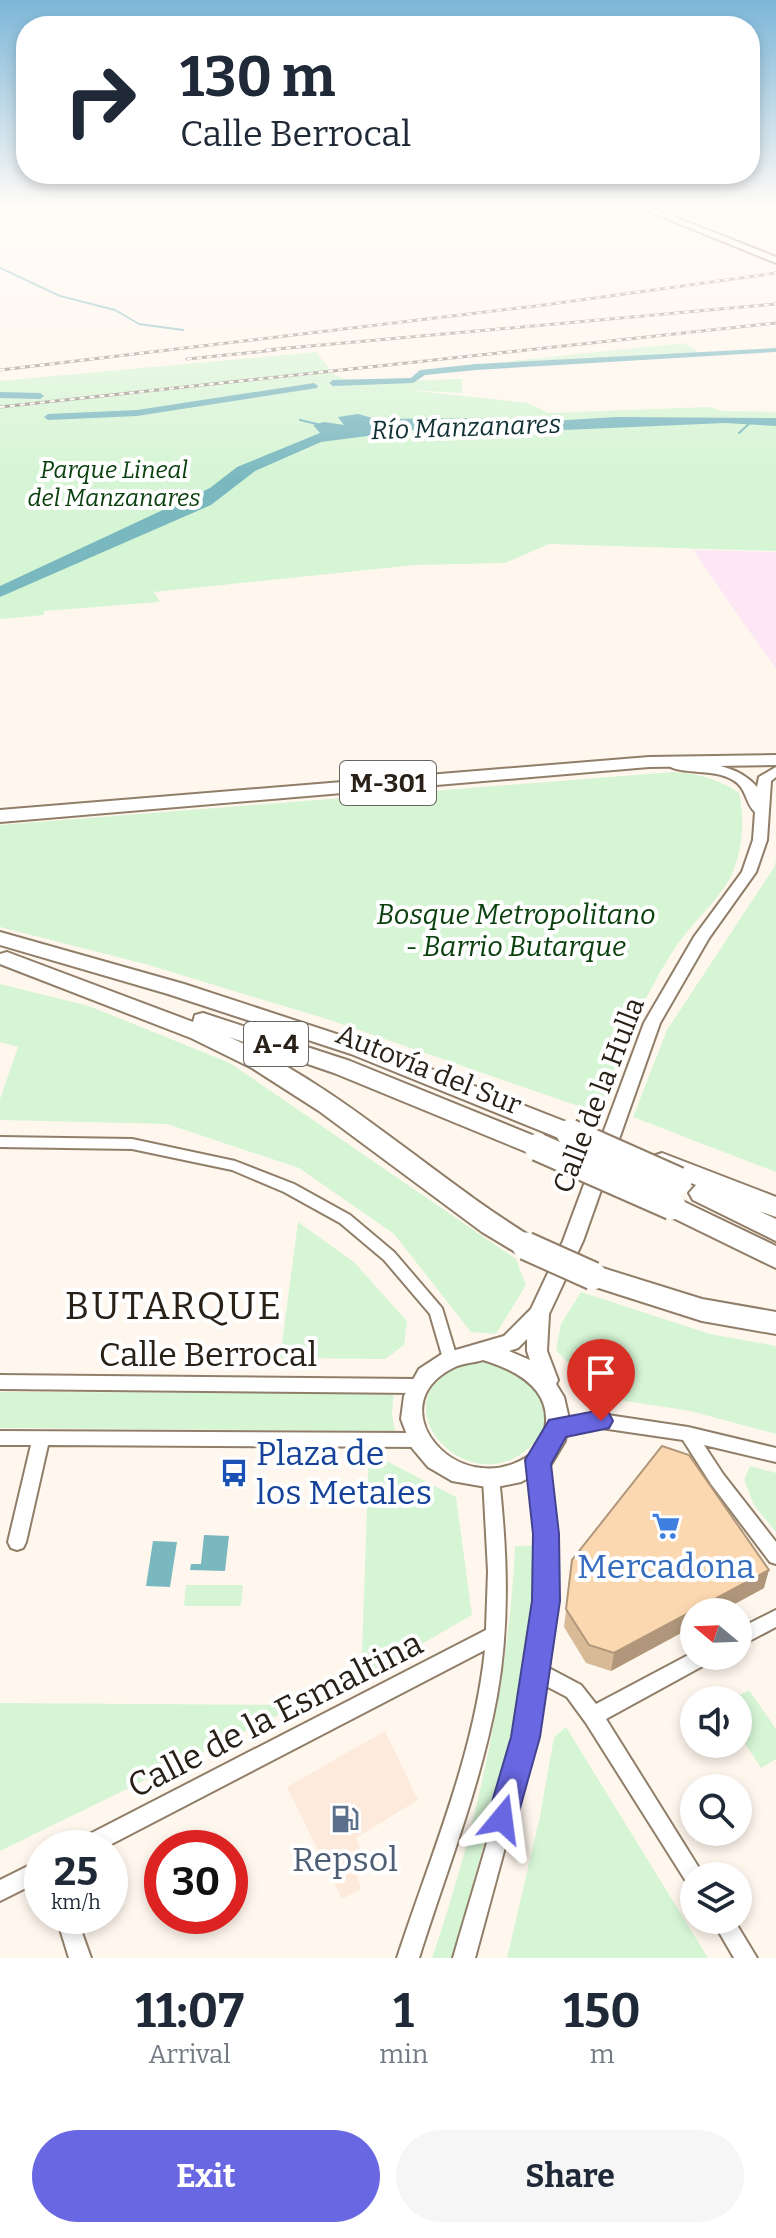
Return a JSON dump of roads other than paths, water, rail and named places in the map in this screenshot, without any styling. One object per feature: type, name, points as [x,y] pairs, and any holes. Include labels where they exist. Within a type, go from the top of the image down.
[{"type":"highway","name":"M-301","points":[[0,803],[616,753],[776,749]]},
{"type":"highway","name":"M-301","points":[[0,816],[649,762],[776,760]]},
{"type":"highway","name":"Autovía del Sur","points":[[2,951],[148,980],[359,1049],[570,1133],[776,1231]]},
{"type":"highway","name":"Autovía del Sur","points":[[2,951],[342,1067],[538,1147],[680,1187],[776,1258]]},
{"type":"highway","points":[[2,951],[57,982],[204,1032],[261,1062],[319,1099],[461,1206],[526,1246],[593,1276],[702,1310],[776,1323]]},
{"type":"highway","points":[[680,1187],[776,1207]]},
{"type":"street","points":[[535,771],[691,765],[717,769],[750,786],[760,818]]},
{"type":"street","name":"Calle de la Hulla","points":[[539,1314],[573,1241],[652,1023],[695,947],[749,872],[760,840],[764,780],[776,771]]},
{"type":"street","points":[[0,1142],[132,1144],[235,1166],[289,1188],[345,1219],[389,1256],[437,1312],[449,1358]]},
{"type":"street","points":[[539,1314],[537,1351],[558,1408],[558,1427],[547,1451],[538,1460],[508,1475],[491,1478],[461,1474],[435,1460],[417,1440],[409,1413],[416,1386],[430,1369],[449,1358],[483,1352],[511,1342],[539,1314]]},
{"type":"street","points":[[483,1352],[522,1362],[538,1374],[550,1389]]},
{"type":"street","name":"Calle Berrocal","points":[[0,1382],[416,1386]]},
{"type":"street","points":[[558,1427],[601,1421],[688,1434],[776,1455]]},
{"type":"street","points":[[688,1434],[717,1479],[776,1556]]},
{"type":"street","points":[[0,1438],[417,1440]]},
{"type":"street","points":[[17,1542],[41,1438]]},
{"type":"street","points":[[464,1958],[525,1737],[546,1601],[546,1534],[538,1460]]},
{"type":"street","points":[[408,1958],[481,1725],[495,1635],[497,1533],[491,1478]]},
{"type":"street","points":[[752,1631],[776,1618]]},
{"type":"street","name":"Calle de la Esmaltina","points":[[118,1830],[495,1635]]},
{"type":"street","points":[[593,1716],[680,1669]]},
{"type":"street","points":[[535,1670],[574,1691],[685,1862]]},
{"type":"street","points":[[0,1891],[24,1878]]},
{"type":"street","points":[[72,1934],[80,1958]]},
{"type":"street","points":[[731,1934],[746,1958]]},
{"type":"water","name":"Río Manzanares","points":[[358,414],[376,419],[486,418],[519,423],[616,417],[776,418],[776,426],[725,423],[518,432],[436,427],[321,442],[255,471],[211,505],[0,597],[0,586],[210,488],[237,467],[320,433],[313,425],[324,422],[344,425],[338,417]]},
{"type":"water","points":[[204,1535],[229,1536],[225,1571],[190,1570],[191,1564],[201,1564]]},
{"type":"water","points":[[153,1541],[177,1542],[170,1587],[146,1586]]},
{"type":"waterway","points":[[65,297],[115,310],[139,324],[183,330]]},
{"type":"waterway","points":[[707,354],[776,350]]},
{"type":"waterway","points":[[420,373],[701,354]]},
{"type":"waterway","points":[[333,383],[413,380],[421,376]]},
{"type":"waterway","points":[[48,417],[137,413],[314,386]]},
{"type":"waterway","points":[[0,395],[40,396]]},
{"type":"waterway","points":[[300,420],[321,425]]},
{"type":"waterway","points":[[739,433],[752,421]]},
{"type":"railway","points":[[0,370],[599,297]]},
{"type":"railway","points":[[266,350],[776,304]]},
{"type":"railway","points":[[0,407],[776,323]]},
{"type":"railway","points":[[187,359],[275,350]]},
{"type":"place","name":"Plaza de los Metales","points":[[234,1473]]},
{"type":"place","name":"Mercadona","points":[[666,1526]]},
{"type":"place","name":"Repsol","points":[[345,1819]]},
{"type":"district","name":"BUTARQUE","points":[[174,1306]]},
{"type":"park label","name":"Parque Lineal del Manzanares","points":[[114,484]]},
{"type":"park label","name":"Bosque Metropolitano - Barrio Butarque","points":[[516,930]]}]
